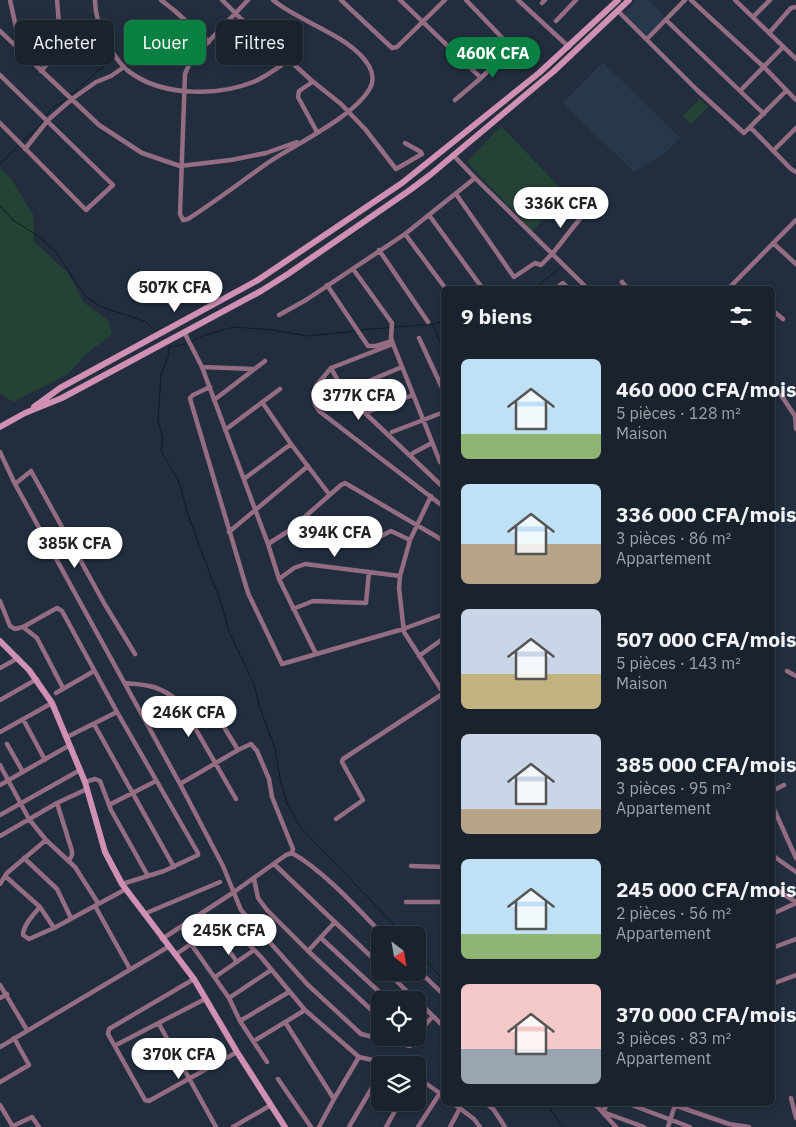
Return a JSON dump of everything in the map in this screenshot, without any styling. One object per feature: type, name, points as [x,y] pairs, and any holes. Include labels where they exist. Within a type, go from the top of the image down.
[{"type":"main road","points":[[25,413],[60,388],[258,280],[402,183],[511,97],[569,47],[618,0]]},
{"type":"main road","points":[[0,426],[25,413],[62,398],[261,291],[288,274],[410,190],[454,155],[547,76],[629,0]]},
{"type":"main road","points":[[0,641],[37,679],[52,703],[86,786],[105,852],[124,886],[168,947],[194,979],[237,1052],[285,1127]]},
{"type":"street","points":[[10,0],[15,27]]},
{"type":"street","points":[[41,71],[62,48],[57,0]]},
{"type":"street","points":[[95,0],[100,31],[111,50],[124,67],[135,76],[158,86],[184,92],[222,90],[252,82],[282,65]]},
{"type":"street","points":[[161,0],[208,42]]},
{"type":"street","points":[[222,0],[243,20]]},
{"type":"street","points":[[248,0],[191,60],[185,74],[180,166],[180,214],[182,220],[188,219],[348,111],[358,103],[371,87],[373,75],[362,56],[340,39],[304,20],[273,0]]},
{"type":"street","points":[[341,0],[392,48],[397,47],[445,0]]},
{"type":"street","points":[[400,0],[481,78]]},
{"type":"street","points":[[454,100],[481,78],[510,47],[466,0]]},
{"type":"street","points":[[518,0],[569,47]]},
{"type":"street","points":[[556,21],[576,0]]},
{"type":"street","points":[[647,39],[685,0]]},
{"type":"street","points":[[691,0],[764,67],[796,100]]},
{"type":"street","points":[[735,0],[796,59]]},
{"type":"street","points":[[753,17],[770,0]]},
{"type":"street","points":[[769,33],[791,8],[796,7]]},
{"type":"street","points":[[618,11],[744,133],[786,91]]},
{"type":"street","points":[[666,20],[764,114]]},
{"type":"street","points":[[0,31],[15,45]]},
{"type":"street","points":[[740,91],[783,47]]},
{"type":"street","points":[[35,65],[99,125],[124,143],[142,153],[180,166],[257,155],[305,139]]},
{"type":"street","points":[[294,65],[348,111],[365,129],[396,169],[422,154],[405,143]]},
{"type":"street","points":[[25,149],[48,120],[72,99],[96,82],[111,76],[124,67]]},
{"type":"street","points":[[0,75],[113,185],[86,210],[0,123]]},
{"type":"street","points":[[311,80],[311,83],[299,91],[298,97],[317,132]]},
{"type":"street","points":[[750,128],[796,172]]},
{"type":"street","points":[[773,151],[796,128]]},
{"type":"street","points":[[454,155],[585,286]]},
{"type":"street","points":[[279,315],[353,269],[404,234],[475,178]]},
{"type":"street","points":[[456,194],[514,277],[535,263],[542,265],[582,216]]},
{"type":"street","points":[[429,215],[481,286]]},
{"type":"street","points":[[731,286],[796,220]]},
{"type":"street","points":[[404,234],[444,286]]},
{"type":"street","points":[[773,243],[796,264]]},
{"type":"street","points":[[379,250],[428,322]]},
{"type":"street","points":[[353,269],[392,323],[392,341],[441,463]]},
{"type":"street","points":[[622,282],[625,286]]},
{"type":"street","points":[[327,285],[368,346],[376,346],[392,341]]},
{"type":"street","points":[[775,312],[783,319]]},
{"type":"street","points":[[184,332],[202,367],[268,544],[279,579],[316,654]]},
{"type":"street","points":[[419,338],[441,386]]},
{"type":"street","points":[[392,341],[330,368],[320,380],[313,394],[315,404],[319,411],[441,504]]},
{"type":"street","points":[[214,400],[265,361]]},
{"type":"street","points":[[345,392],[402,366]]},
{"type":"street","points":[[202,367],[254,369]]},
{"type":"street","points":[[330,368],[345,392],[360,410],[441,485]]},
{"type":"street","points":[[210,388],[190,398],[252,603],[282,664],[403,629],[441,615]]},
{"type":"street","points":[[225,430],[280,388]]},
{"type":"street","points":[[365,413],[413,395]]},
{"type":"street","points":[[781,395],[796,416],[796,429]]},
{"type":"street","points":[[262,402],[329,494]]},
{"type":"street","points":[[392,432],[441,413]]},
{"type":"street","points":[[413,453],[432,443]]},
{"type":"street","points":[[244,479],[291,444]]},
{"type":"street","points":[[0,452],[15,484],[180,784],[234,892],[241,910],[307,984],[361,1034],[371,1036]]},
{"type":"street","points":[[229,532],[308,466]]},
{"type":"street","points":[[15,484],[31,471],[135,654]]},
{"type":"street","points":[[268,544],[290,530],[329,494],[344,483],[441,539]]},
{"type":"street","points":[[431,496],[410,540],[400,576],[399,588],[405,636],[441,689]]},
{"type":"street","points":[[290,530],[375,540],[391,531],[410,540]]},
{"type":"street","points":[[279,579],[294,568],[305,564],[400,576]]},
{"type":"street","points":[[293,609],[313,600],[366,603],[369,572]]},
{"type":"street","points":[[0,601],[10,626],[15,629],[23,627],[59,608],[198,853],[198,855],[174,867],[124,886],[54,928],[29,939],[23,935],[23,932],[40,906]]},
{"type":"street","points":[[23,627],[37,638],[63,688]]},
{"type":"street","points":[[419,656],[441,640]]},
{"type":"street","points":[[0,668],[18,658]]},
{"type":"street","points":[[56,692],[94,671]]},
{"type":"street","points":[[787,671],[796,676]]},
{"type":"street","points":[[0,700],[37,679]]},
{"type":"street","points":[[125,683],[153,686],[180,702],[236,800]]},
{"type":"street","points":[[336,819],[363,800],[342,762],[343,759],[441,695]]},
{"type":"street","points":[[143,716],[177,700]]},
{"type":"street","points":[[208,701],[238,750]]},
{"type":"street","points":[[0,732],[52,703]]},
{"type":"street","points":[[67,737],[117,712]]},
{"type":"street","points":[[23,719],[45,760]]},
{"type":"street","points":[[94,724],[174,867]]},
{"type":"street","points":[[7,744],[23,772]]},
{"type":"street","points":[[180,784],[251,744],[257,751],[269,779],[272,798],[293,849],[292,853]]},
{"type":"street","points":[[0,785],[70,745]]},
{"type":"street","points":[[0,765],[30,820],[46,840],[76,867],[130,969]]},
{"type":"street","points":[[0,814],[80,770]]},
{"type":"street","points":[[0,836],[30,820],[95,779],[100,781],[109,805],[148,876]]},
{"type":"street","points":[[109,805],[156,781]]},
{"type":"street","points":[[775,789],[784,785]]},
{"type":"street","points":[[57,803],[72,850],[69,861]]},
{"type":"street","points":[[775,813],[796,858]]},
{"type":"street","points":[[0,884],[5,876],[46,840]]},
{"type":"street","points":[[162,939],[254,879],[286,855],[292,853],[304,860],[350,900],[375,926]]},
{"type":"street","points":[[775,857],[796,872]]},
{"type":"street","points":[[24,858],[57,889],[71,918]]},
{"type":"street","points":[[274,864],[371,957]]},
{"type":"street","points":[[412,866],[441,867]]},
{"type":"street","points":[[5,876],[40,906],[54,928]]},
{"type":"street","points":[[254,879],[258,898],[267,910],[371,1010]]},
{"type":"street","points":[[144,914],[220,882]]},
{"type":"street","points":[[775,889],[796,903]]},
{"type":"street","points":[[406,902],[441,902]]},
{"type":"street","points":[[775,913],[796,903]]},
{"type":"street","points":[[175,955],[213,928],[223,922],[228,923],[254,950],[304,1010],[359,1057],[371,1060]]},
{"type":"street","points":[[308,951],[335,922]]},
{"type":"street","points":[[213,928],[238,962]]},
{"type":"street","points":[[321,938],[378,991]]},
{"type":"street","points":[[775,947],[796,939]]},
{"type":"street","points":[[192,944],[229,998],[240,1021],[267,1062]]},
{"type":"street","points":[[0,1047],[168,947]]},
{"type":"street","points":[[215,977],[254,950]]},
{"type":"street","points":[[229,998],[271,970]]},
{"type":"street","points":[[775,983],[796,975]]},
{"type":"street","points":[[426,978],[441,992]]},
{"type":"street","points":[[194,979],[109,1028],[108,1034],[147,1101],[237,1052]]},
{"type":"street","points":[[396,981],[407,991]]},
{"type":"street","points":[[0,985],[27,1030]]},
{"type":"street","points":[[240,1021],[289,992]]},
{"type":"street","points":[[0,998],[6,994]]},
{"type":"street","points":[[116,1045],[205,999]]},
{"type":"street","points":[[426,1009],[441,1024]]},
{"type":"street","points":[[254,1041],[304,1010]]},
{"type":"street","points":[[426,1024],[433,1016]]},
{"type":"street","points":[[285,1022],[334,1099]]},
{"type":"street","points":[[159,1024],[216,1127]]},
{"type":"street","points":[[0,1082],[28,1065],[14,1038]]},
{"type":"street","points":[[319,1127],[359,1057]]},
{"type":"street","points":[[278,1079],[311,1127]]},
{"type":"street","points":[[426,1083],[441,1093]]},
{"type":"street","points":[[349,1127],[371,1089]]},
{"type":"street","points":[[418,1127],[441,1095]]},
{"type":"street","points":[[792,1098],[796,1118]]},
{"type":"street","points":[[0,1105],[13,1127],[32,1117],[39,1127]]},
{"type":"street","points":[[232,1127],[271,1105]]},
{"type":"street","points":[[457,1106],[474,1119],[480,1127]]},
{"type":"street","points":[[489,1106],[505,1127]]},
{"type":"street","points":[[597,1106],[616,1127]]},
{"type":"street","points":[[603,1112],[606,1106]]},
{"type":"street","points":[[634,1106],[690,1127]]},
{"type":"street","points":[[668,1127],[673,1106]]},
{"type":"street","points":[[679,1106],[729,1124],[749,1127]]},
{"type":"street","points":[[450,1127],[460,1108]]},
{"type":"street","points":[[386,1127],[395,1111]]},
{"type":"street","points":[[603,1112],[644,1127]]},
{"type":"shaded area","points":[[636,0],[649,0],[665,17],[646,36],[624,13]]},
{"type":"shaded area","points":[[603,62],[680,138],[665,153],[634,172],[563,103]]},
{"type":"green space","points":[[700,99],[708,107],[691,124],[683,116]]},
{"type":"green space","points":[[501,126],[567,195],[532,231],[467,162]]},
{"type":"green space","points":[[0,168],[11,179],[33,214],[34,242],[68,273],[84,303],[108,320],[112,334],[86,354],[68,374],[13,402],[0,393]]},
{"type":"waterway","points":[[70,96],[105,65]]},
{"type":"waterway","points":[[46,117],[51,109],[67,99]]},
{"type":"waterway","points":[[22,142],[44,120]]},
{"type":"waterway","points":[[0,164],[19,145]]},
{"type":"waterway","points":[[0,206],[13,220],[38,236],[56,252],[85,296],[101,307],[145,321],[156,331]]},
{"type":"waterway","points":[[538,286],[560,268]]},
{"type":"waterway","points":[[360,330],[441,322]]},
{"type":"waterway","points":[[433,325],[441,345]]},
{"type":"waterway","points":[[191,342],[205,335],[234,327],[272,330],[308,336],[356,331]]},
{"type":"waterway","points":[[185,344],[169,347],[169,354],[161,375],[158,420],[163,439],[161,451],[179,482],[189,518],[221,603],[229,632],[254,684],[259,705],[275,749],[281,784],[288,806],[300,827],[395,926]]},
{"type":"waterway","points":[[426,960],[441,978]]},
{"type":"waterway","points":[[548,1106],[563,1127]]}]
